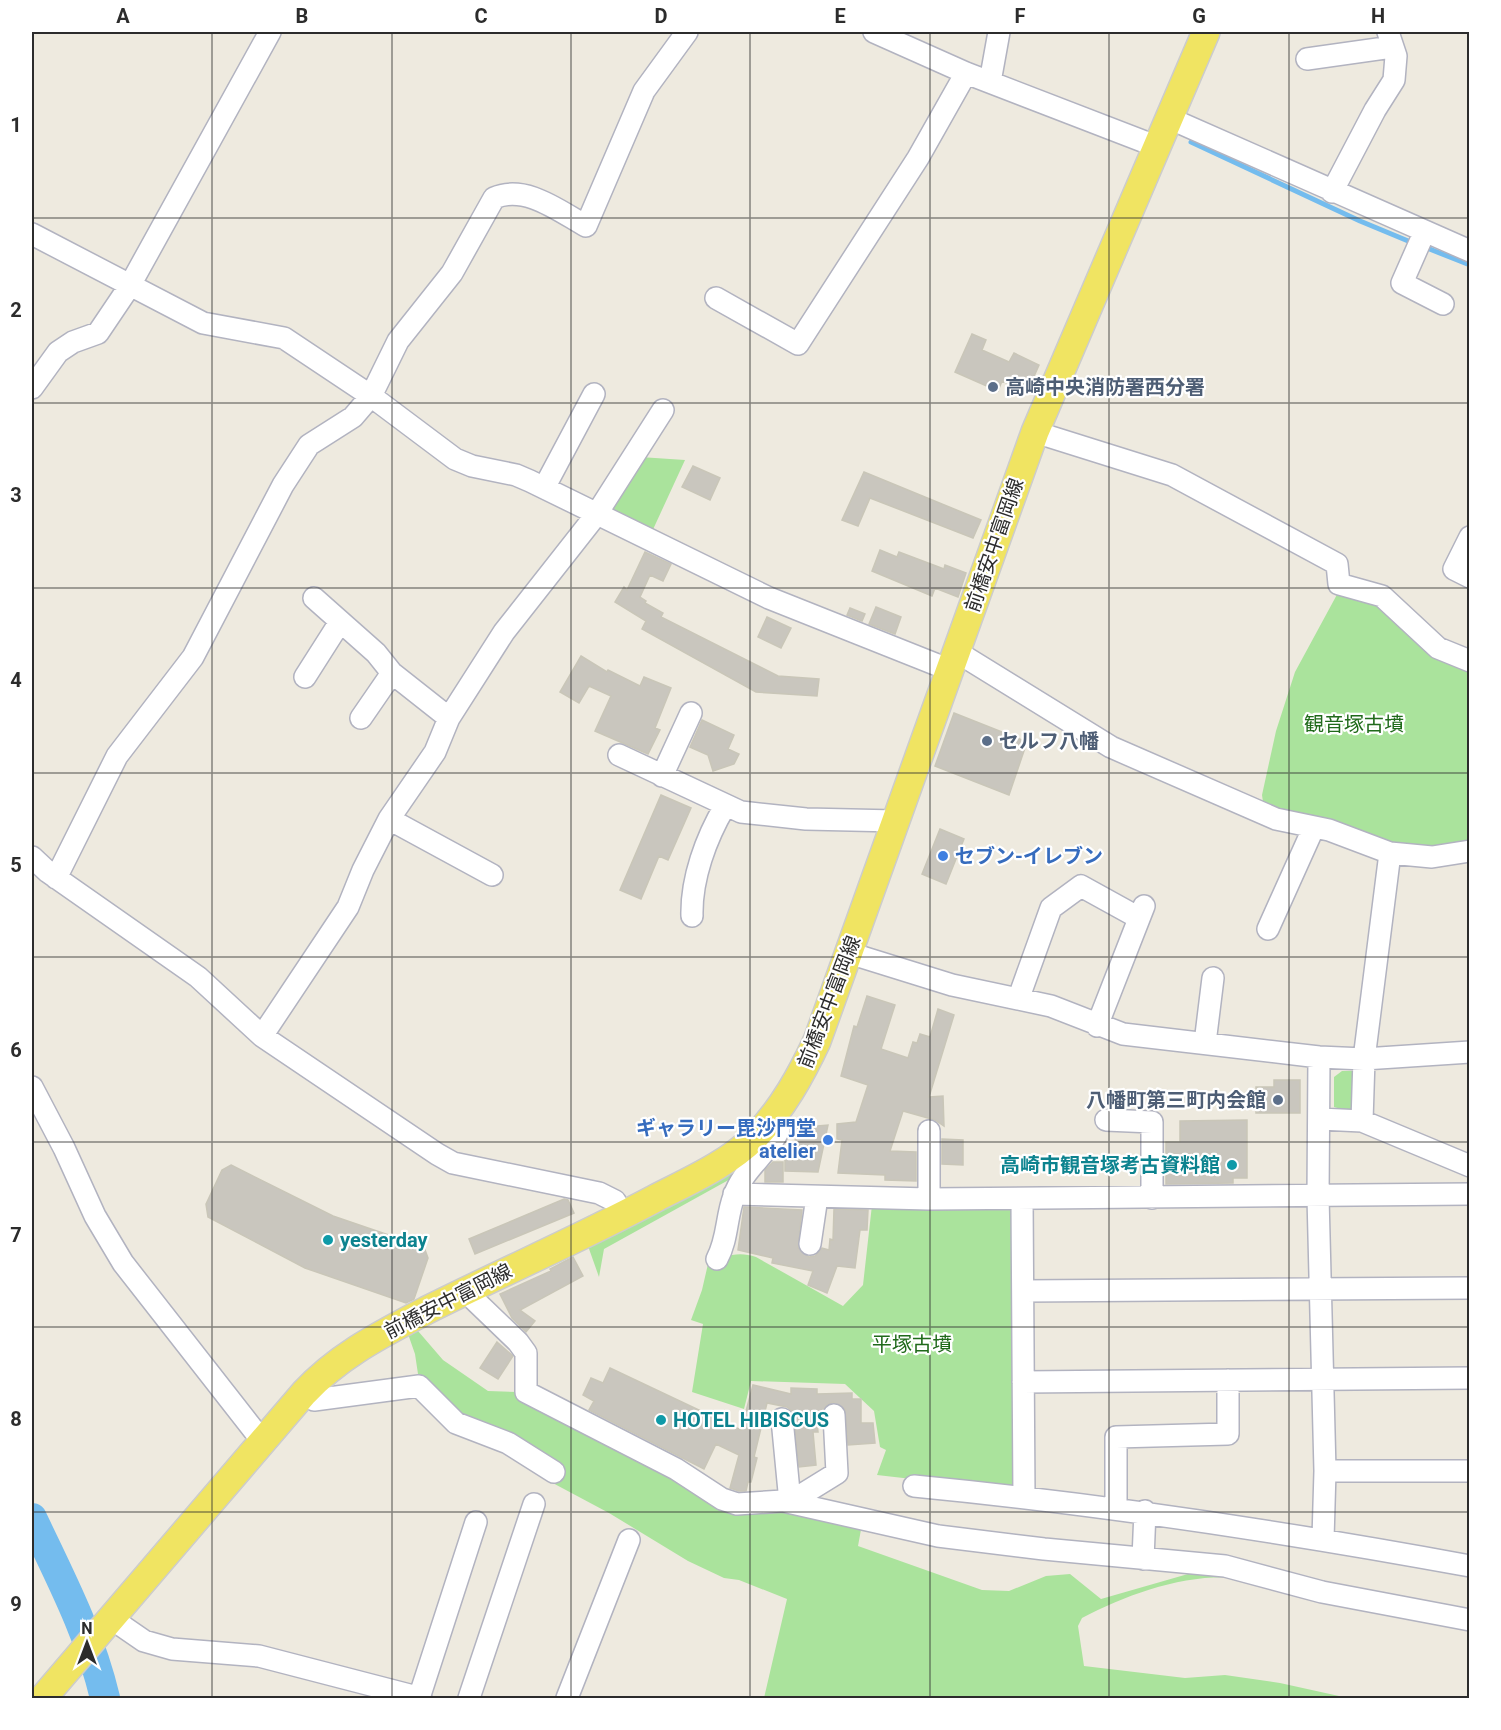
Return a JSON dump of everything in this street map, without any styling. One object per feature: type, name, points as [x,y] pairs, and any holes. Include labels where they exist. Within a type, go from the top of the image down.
[{"type":"main road","name":"前橋安中富岡線","points":[[43,1698],[303,1393],[350,1353],[465,1291],[623,1216],[733,1156],[772,1118],[791,1092],[813,1050],[849,953],[1035,432],[1171,119],[1206,32]]},
{"type":"street","points":[[32,388],[58,352],[73,342],[98,333],[129,286],[270,32]]},
{"type":"street","points":[[56,878],[117,756],[193,657],[283,484],[309,445],[353,417],[371,396],[398,341],[452,273],[494,198],[509,194],[532,197],[585,226],[644,91],[687,32]]},
{"type":"street","points":[[874,32],[900,37],[966,73],[1158,147]]},
{"type":"street","points":[[990,82],[999,32]]},
{"type":"street","points":[[1307,59],[1390,39],[1396,56],[1394,80],[1375,110],[1332,192]]},
{"type":"street","points":[[716,298],[798,344],[918,158],[966,73]]},
{"type":"street","points":[[1171,119],[1470,251]]},
{"type":"street","points":[[1424,232],[1402,283],[1443,304]]},
{"type":"street","points":[[32,234],[203,323],[284,338],[371,396],[455,459],[472,466],[516,475],[769,598],[953,661],[1111,747],[1276,819],[1329,830],[1390,853],[1432,857],[1470,851]]},
{"type":"street","points":[[544,488],[594,394]]},
{"type":"street","points":[[262,1036],[348,908],[363,870],[388,819],[435,752],[449,718],[504,632],[596,515],[663,410]]},
{"type":"street","points":[[1035,432],[1172,475],[1337,564],[1339,584],[1382,596],[1438,648],[1470,661]]},
{"type":"street","points":[[1470,537],[1454,569],[1470,577]]},
{"type":"street","points":[[314,598],[376,653],[392,673],[449,718]]},
{"type":"street","points":[[305,676],[340,622]]},
{"type":"street","points":[[361,718],[392,673]]},
{"type":"street","points":[[662,776],[691,713]]},
{"type":"street","points":[[619,756],[725,806],[771,816],[896,821]]},
{"type":"street","points":[[692,916],[692,896],[711,829],[725,806]]},
{"type":"street","points":[[388,819],[492,875]]},
{"type":"street","points":[[1268,929],[1313,828]]},
{"type":"street","points":[[1362,1121],[1364,1059],[1390,853]]},
{"type":"street","points":[[32,857],[56,878],[198,977],[262,1036],[453,1163],[599,1193],[615,1201],[623,1216]]},
{"type":"street","points":[[1019,997],[1051,908],[1081,886],[1142,911],[1097,1026]]},
{"type":"street","points":[[849,953],[952,985],[1019,997],[1051,1006],[1097,1026],[1123,1034],[1319,1057],[1364,1059],[1470,1052]]},
{"type":"street","points":[[1205,1043],[1213,978]]},
{"type":"street","points":[[1319,1057],[1318,1197],[1325,1471],[1323,1539]]},
{"type":"street","points":[[32,1087],[64,1148],[95,1216],[123,1263],[263,1442]]},
{"type":"street","points":[[717,1259],[724,1245],[734,1194],[747,1169],[774,1140],[779,1130],[772,1118]]},
{"type":"street","points":[[1320,1119],[1362,1121],[1470,1166]]},
{"type":"street","points":[[1106,1120],[1152,1122],[1152,1198]]},
{"type":"street","points":[[929,1131],[929,1200]]},
{"type":"street","points":[[734,1194],[929,1200],[1470,1194]]},
{"type":"street","points":[[810,1244],[817,1197]]},
{"type":"street","points":[[1022,1199],[1024,1497]]},
{"type":"street","points":[[1024,1291],[1470,1288]]},
{"type":"street","points":[[465,1291],[518,1342],[526,1353],[526,1392],[676,1469],[722,1499],[737,1504],[790,1502],[939,1536],[1225,1566],[1322,1592],[1470,1620]]},
{"type":"street","points":[[1023,1382],[1470,1378]]},
{"type":"street","points":[[1116,1508],[1116,1437],[1228,1434],[1228,1380]]},
{"type":"street","points":[[303,1393],[314,1400],[419,1386],[456,1423],[508,1443],[554,1472]]},
{"type":"street","points":[[790,1502],[837,1473],[834,1415]]},
{"type":"street","points":[[782,1419],[790,1502]]},
{"type":"street","points":[[1325,1471],[1470,1471]]},
{"type":"street","points":[[914,1486],[1145,1511],[1323,1539],[1470,1566]]},
{"type":"street","points":[[468,1698],[534,1504]]},
{"type":"street","points":[[1143,1559],[1145,1511]]},
{"type":"street","points":[[112,1619],[144,1641],[172,1649],[259,1656],[420,1698],[476,1522]]},
{"type":"street","points":[[567,1698],[629,1540]]},
{"type":"green space","points":[[640,457],[685,460],[650,536],[603,512]]},
{"type":"green space","name":"観音塚古墳","points":[[1340,589],[1375,598],[1469,668],[1469,845],[1444,849],[1391,846],[1337,832],[1263,802],[1262,795],[1276,731],[1295,672]]},
{"type":"green space","points":[[1342,1071],[1358,1071],[1352,1112],[1334,1107],[1334,1077]]},
{"type":"green space","points":[[752,1154],[734,1177],[604,1249],[599,1277],[588,1246]]},
{"type":"green space","name":"平塚古墳","points":[[1003,1204],[1018,1215],[1018,1483],[1008,1490],[877,1475],[886,1450],[880,1447],[874,1411],[845,1384],[751,1381],[744,1409],[692,1392],[703,1324],[691,1320],[702,1290],[708,1264],[731,1255],[743,1254],[756,1257],[843,1306],[863,1285],[872,1205]]},
{"type":"green space","points":[[418,1331],[443,1360],[488,1391],[517,1392],[767,1509],[862,1524],[858,1546],[982,1590],[1009,1591],[1046,1576],[1070,1574],[1101,1599],[1195,1572],[1239,1578],[1199,1579],[1158,1587],[1118,1601],[1082,1618],[1078,1626],[1084,1666],[1185,1678],[1225,1675],[1280,1683],[1348,1698],[764,1698],[787,1599],[739,1580],[724,1578],[688,1561],[609,1513],[549,1481],[557,1470],[457,1418],[418,1374],[415,1354],[408,1334]]},
{"type":"building","points":[[972,334],[986,340],[982,350],[1009,362],[1014,353],[1039,365],[1027,392],[1002,381],[998,391],[955,372]]},
{"type":"building","points":[[693,466],[720,478],[710,500],[682,487]]},
{"type":"building","points":[[864,472],[981,520],[973,538],[870,498],[858,526],[842,520]]},
{"type":"building","points":[[880,550],[897,557],[899,552],[944,569],[945,565],[966,573],[958,597],[935,588],[932,596],[872,571]]},
{"type":"building","points":[[645,552],[671,564],[663,581],[650,575],[640,597],[646,601],[645,603],[663,613],[661,617],[778,676],[819,679],[817,696],[756,692],[642,629],[646,621],[615,602],[624,587],[627,590]]},
{"type":"building","points":[[876,607],[901,617],[895,634],[869,624]]},
{"type":"building","points":[[850,608],[865,614],[862,621],[847,615]]},
{"type":"building","points":[[767,617],[791,628],[781,648],[758,637]]},
{"type":"building","points":[[581,656],[607,672],[608,670],[640,686],[644,677],[671,688],[655,728],[660,730],[648,754],[595,731],[611,696],[589,686],[579,703],[560,692]]},
{"type":"building","points":[[954,713],[1027,742],[1009,795],[935,766]]},
{"type":"building","points":[[702,720],[734,735],[728,749],[739,754],[734,764],[713,771],[708,755],[690,747]]},
{"type":"building","points":[[661,795],[691,808],[668,860],[659,856],[641,899],[620,890]]},
{"type":"building","name":"セブン-イレブン","points":[[940,829],[964,839],[946,884],[922,874]]},
{"type":"building","points":[[867,996],[895,1005],[881,1049],[908,1058],[913,1042],[917,1043],[920,1034],[930,1037],[938,1009],[954,1015],[929,1097],[943,1096],[944,1126],[935,1120],[903,1111],[890,1151],[916,1152],[916,1181],[885,1180],[885,1175],[838,1173],[842,1140],[837,1139],[837,1124],[856,1122],[868,1085],[841,1076],[854,1026],[857,1027]]},
{"type":"building","name":"八幡町第三町内会館","points":[[1274,1080],[1300,1080],[1300,1113],[1256,1113],[1256,1087],[1274,1087]]},
{"type":"building","points":[[1247,1120],[1247,1178],[1233,1178],[1233,1183],[1166,1184],[1166,1142],[1180,1142],[1180,1121]]},
{"type":"building","points":[[828,1125],[818,1172],[785,1171],[785,1155],[797,1156],[794,1128]]},
{"type":"building","points":[[942,1139],[963,1140],[963,1165],[942,1164]]},
{"type":"building","points":[[773,1162],[783,1162],[783,1182],[765,1182],[765,1170]]},
{"type":"building","name":"yesterday","points":[[231,1165],[333,1216],[424,1247],[428,1258],[414,1299],[406,1303],[305,1268],[208,1217],[206,1204],[222,1170]]},
{"type":"building","points":[[564,1199],[568,1200],[574,1213],[475,1254],[469,1239]]},
{"type":"building","points":[[744,1207],[802,1210],[798,1248],[809,1257],[815,1256],[822,1248],[829,1250],[830,1239],[833,1240],[834,1209],[868,1210],[867,1230],[860,1230],[855,1268],[837,1266],[827,1293],[808,1285],[813,1271],[772,1263],[773,1258],[738,1250]]},
{"type":"building","points":[[573,1257],[583,1276],[520,1310],[535,1321],[526,1332],[512,1318],[500,1294],[551,1271],[550,1269]]},
{"type":"building","points":[[497,1342],[513,1356],[498,1379],[480,1368]]},
{"type":"building","points":[[610,1368],[741,1430],[753,1385],[791,1394],[791,1388],[817,1389],[817,1394],[852,1393],[852,1399],[861,1399],[861,1423],[873,1423],[875,1443],[848,1445],[845,1409],[833,1402],[827,1405],[822,1412],[816,1412],[818,1432],[813,1432],[816,1465],[799,1467],[793,1412],[787,1407],[767,1403],[754,1457],[757,1458],[751,1482],[748,1482],[746,1491],[739,1491],[730,1488],[739,1455],[716,1444],[704,1469],[589,1410],[594,1401],[583,1395],[591,1378],[603,1383]]},
{"type":"waterway","points":[[1191,142],[1360,221],[1413,243]]},
{"type":"waterway","points":[[1422,246],[1470,265]]},
{"type":"waterway","points":[[32,1518],[83,1628],[105,1698]]},
{"type":"place","name":"高崎中央消防署西分署","points":[[993,387]]},
{"type":"place","name":"セルフ八幡","points":[[987,741]]},
{"type":"place","name":"セブン-イレブン","points":[[943,856]]},
{"type":"place","name":"八幡町第三町内会館","points":[[1278,1100]]},
{"type":"place","name":"ギャラリー毘沙門堂 atelier","points":[[828,1140]]},
{"type":"place","name":"高崎市観音塚考古資料館","points":[[1232,1165]]},
{"type":"place","name":"yesterday","points":[[328,1240]]},
{"type":"place","name":"HOTEL HIBISCUS","points":[[661,1420]]}]
